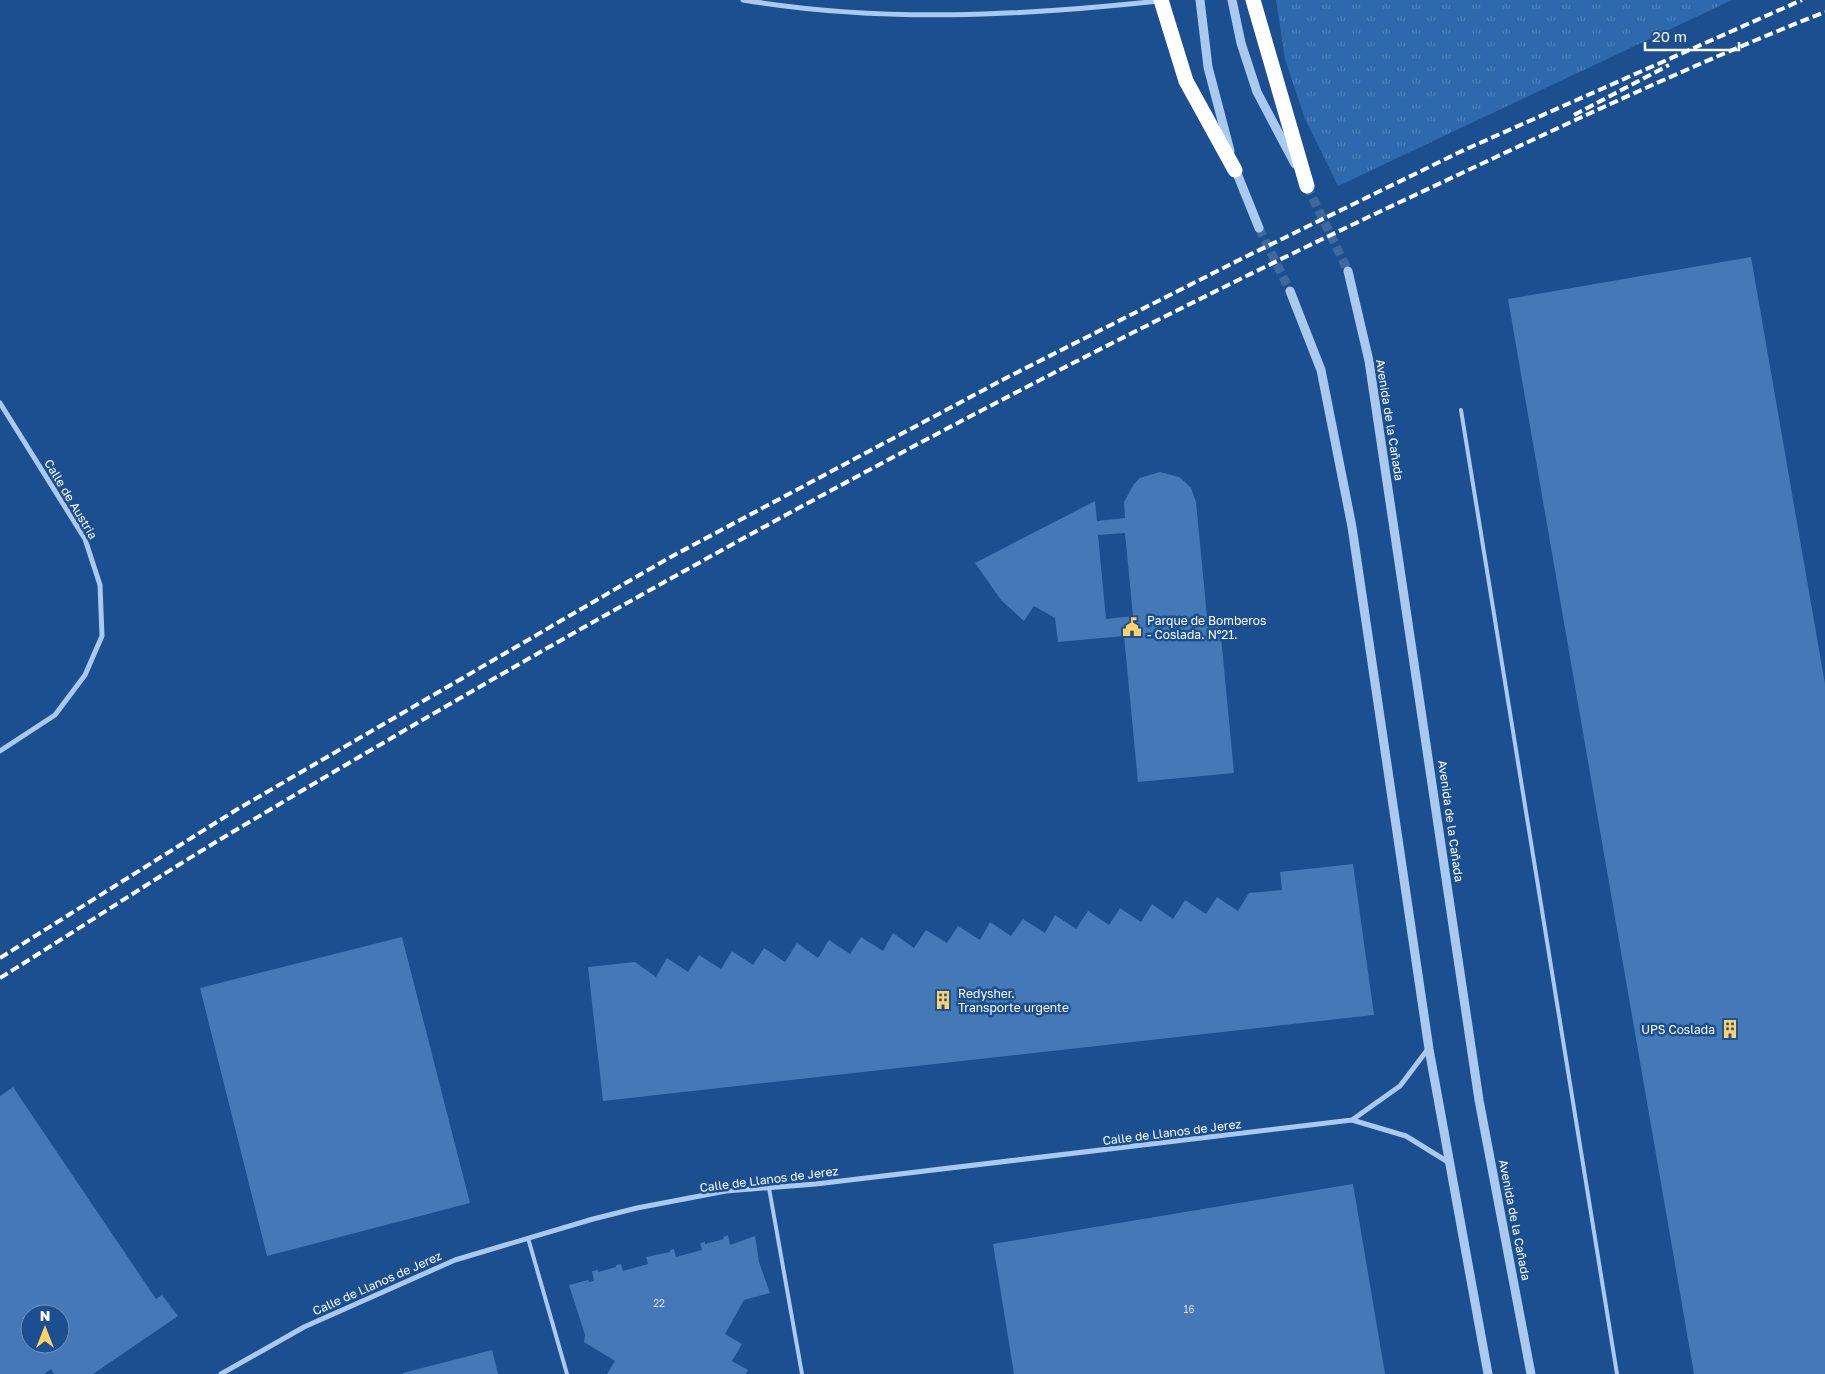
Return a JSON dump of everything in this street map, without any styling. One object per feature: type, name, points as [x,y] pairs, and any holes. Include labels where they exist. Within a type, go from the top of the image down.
[{"type":"highway","points":[[1161,0],[1186,81],[1235,170]]},
{"type":"highway","points":[[1253,0],[1307,186]]},
{"type":"street","points":[[743,0],[888,16],[1051,11],[1161,0]]},
{"type":"street","points":[[1200,0],[1208,68],[1235,170],[1259,228]]},
{"type":"street","points":[[1232,0],[1241,43],[1256,92],[1307,186]]},
{"type":"street","name":"Avenida de la Cañada","points":[[1348,272],[1368,360],[1479,1100],[1532,1374]]},
{"type":"street","points":[[1290,291],[1321,370],[1352,527],[1429,1048],[1448,1162],[1488,1374]]},
{"type":"street","name":"Calle de Austria","points":[[0,403],[85,539],[100,585],[102,636],[85,675],[55,715],[0,751]]},
{"type":"street","name":"Calle de Llanos de Jerez","points":[[1352,1120],[1400,1086],[1429,1048]]},
{"type":"street","name":"Calle de Llanos de Jerez","points":[[221,1374],[304,1326],[455,1260],[637,1208],[726,1191],[769,1188],[1352,1120],[1406,1136],[1448,1162]]},
{"type":"lane","points":[[1462,410],[1617,1374]]},
{"type":"lane","points":[[769,1188],[802,1374]]},
{"type":"lane","points":[[528,1238],[567,1374]]},
{"type":"green space","points":[[1276,0],[1732,0],[1338,186],[1305,119],[1285,59]]},
{"type":"building","name":"UPS Coslada","points":[[1751,257],[1825,684],[1825,1374],[1694,1374],[1508,299]]},
{"type":"building","name":"Parque de Bomberos - Coslada. Nº21.","points":[[1160,472],[1179,477],[1191,488],[1196,502],[1208,627],[1220,626],[1234,773],[1138,782],[1124,636],[1058,642],[1055,618],[1034,606],[1024,621],[1001,600],[975,563],[1095,501],[1097,521],[1125,518],[1124,502],[1134,484],[1140,478]],"holes":[[[1125,533],[1133,616],[1106,619],[1098,535]]]},
{"type":"building","name":"Redysher. Transporte urgente","points":[[1353,864],[1374,1015],[603,1101],[588,967],[635,962],[656,977],[667,958],[688,972],[699,955],[721,969],[732,951],[753,965],[764,948],[785,962],[797,943],[818,958],[829,940],[850,954],[861,937],[883,951],[893,933],[914,948],[926,930],[947,943],[958,926],[980,940],[990,922],[1011,936],[1023,919],[1045,933],[1055,915],[1076,929],[1088,911],[1109,925],[1120,908],[1141,922],[1152,904],[1173,919],[1185,900],[1206,914],[1217,897],[1238,911],[1249,893],[1282,890],[1280,872]]},
{"type":"building","points":[[402,937],[470,1203],[267,1256],[200,988]]},
{"type":"building","points":[[13,1087],[156,1299],[162,1295],[178,1316],[93,1374],[54,1374],[51,1369],[44,1374],[0,1374],[0,1096]]},
{"type":"building","points":[[1353,1184],[1385,1374],[1014,1374],[993,1244]]},
{"type":"building","points":[[728,1235],[730,1245],[755,1236],[759,1262],[770,1293],[744,1300],[725,1334],[742,1344],[732,1361],[748,1370],[746,1374],[607,1374],[615,1361],[584,1342],[585,1335],[569,1285],[588,1280],[589,1282],[594,1281],[592,1271],[598,1270],[598,1272],[621,1264],[623,1271],[648,1264],[646,1257],[670,1252],[670,1250],[674,1249],[676,1257],[702,1250],[700,1243],[705,1242],[705,1244],[724,1239],[723,1237]]},
{"type":"building","points":[[492,1350],[498,1374],[403,1374],[403,1373]]},
{"type":"tunnel","points":[[1307,186],[1348,271]]},
{"type":"tunnel","points":[[1259,228],[1290,291]]},
{"type":"railway","points":[[0,958],[236,810],[667,559],[1006,378],[1241,259],[1464,150],[1802,0]]},
{"type":"railway","points":[[0,978],[215,843],[387,741],[671,578],[959,422],[1251,274],[1398,203],[1663,80],[1825,12]]},
{"type":"railway","points":[[1574,115],[1669,65]]},
{"type":"place","name":"Parque de Bomberos - Coslada. Nº21.","points":[[1132,627]]},
{"type":"place","name":"Redysher. Transporte urgente","points":[[943,1000]]},
{"type":"place","name":"UPS Coslada","points":[[1730,1029]]}]
